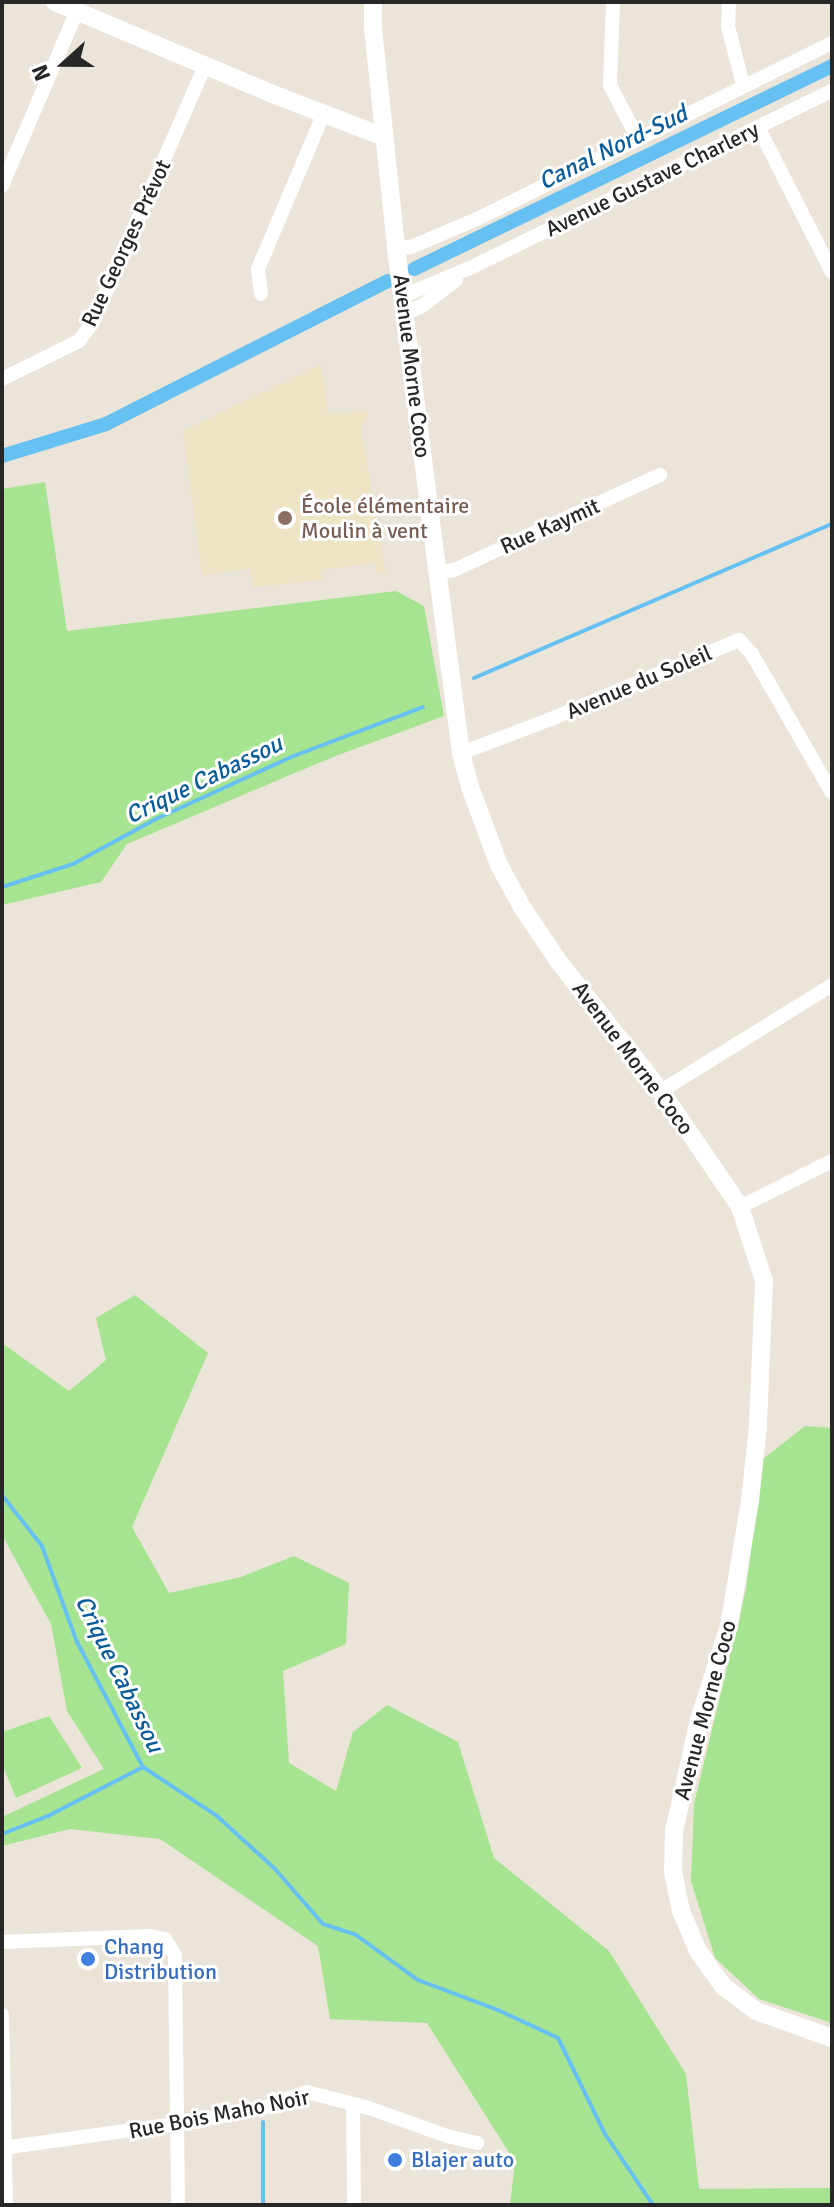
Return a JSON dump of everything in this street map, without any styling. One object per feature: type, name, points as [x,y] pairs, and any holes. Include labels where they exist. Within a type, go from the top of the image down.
[{"type":"street","points":[[55,2],[323,115],[384,137]]},
{"type":"street","name":"Avenue Morne Coco","points":[[373,2],[396,248],[461,753],[499,865],[522,907],[559,962],[661,1091],[740,1207],[764,1281],[758,1426],[729,1626],[696,1734],[674,1831],[673,1871],[681,1911],[698,1951],[723,1986],[756,2011],[832,2038]]},
{"type":"street","points":[[613,2],[610,85],[638,139]]},
{"type":"street","points":[[729,2],[728,26],[743,85]]},
{"type":"street","points":[[2,186],[77,11]]},
{"type":"street","name":"Avenue Gustave Charlery","points":[[396,248],[411,247],[477,219],[832,43]]},
{"type":"street","name":"Rue Georges Prévot","points":[[2,379],[79,341],[93,322],[205,66]]},
{"type":"street","name":"Avenue Gustave Charlery","points":[[404,304],[472,267],[832,91]]},
{"type":"street","points":[[261,294],[258,269],[323,115]]},
{"type":"street","points":[[758,127],[832,272]]},
{"type":"street","name":"Rue Kaymit","points":[[438,572],[454,570],[660,475]]},
{"type":"street","name":"Avenue du Soleil","points":[[461,753],[739,640],[752,654],[832,793]]},
{"type":"street","points":[[661,1091],[832,985]]},
{"type":"street","points":[[740,1207],[832,1161]]},
{"type":"street","points":[[2,1942],[148,1936],[165,1939],[175,1955],[178,2205]]},
{"type":"street","points":[[2,2015],[6,2205]]},
{"type":"street","name":"Rue Bois Maho Noir","points":[[3,2149],[263,2108],[307,2092],[477,2143]]},
{"type":"street","points":[[353,2105],[354,2205]]},
{"type":"shaded area","name":"École élémentaire Moulin à vent","points":[[321,364],[328,413],[369,411],[361,429],[386,572],[377,573],[375,563],[322,570],[323,580],[253,587],[250,569],[202,575],[183,431]]},
{"type":"green space","points":[[45,482],[67,631],[396,591],[424,606],[444,716],[333,757],[127,844],[101,882],[2,905],[2,489]]},
{"type":"green space","points":[[135,1295],[208,1353],[132,1527],[169,1593],[241,1577],[294,1556],[349,1583],[346,1644],[283,1671],[289,1763],[336,1791],[353,1732],[387,1705],[458,1742],[494,1858],[609,1951],[686,2074],[699,2189],[832,2188],[832,2205],[510,2205],[515,2162],[427,2023],[330,2019],[318,1946],[160,1839],[70,1829],[2,1846],[2,1817],[104,1769],[67,1711],[51,1624],[2,1535],[2,1343],[69,1391],[106,1360],[96,1318]]},
{"type":"green space","points":[[805,1426],[832,1428],[832,2023],[759,1999],[715,1958],[691,1881],[694,1804],[746,1589],[763,1459]]},
{"type":"green space","points":[[49,1716],[82,1768],[16,1798],[2,1764],[2,1732]]},
{"type":"waterway","name":"Canal Nord-Sud","points":[[414,269],[832,66]]},
{"type":"waterway","name":"Canal Nord-Sud","points":[[2,456],[106,424],[388,281]]},
{"type":"waterway","points":[[474,678],[832,524]]},
{"type":"waterway","name":"Crique Cabassou","points":[[2,887],[73,864],[158,818],[291,757],[423,707]]},
{"type":"waterway","name":"Crique Cabassou","points":[[2,1495],[42,1546],[77,1642],[143,1767],[217,1816],[275,1869],[323,1924],[356,1935],[418,1980],[498,2010],[558,2038],[605,2134],[653,2205]]},
{"type":"waterway","points":[[2,1834],[48,1816],[143,1767]]},
{"type":"waterway","points":[[263,2122],[263,2205]]},
{"type":"place","name":"École élémentaire Moulin à vent","points":[[285,518]]},
{"type":"place","name":"Chang Distribution","points":[[88,1959]]},
{"type":"place","name":"Blajer auto","points":[[395,2160]]}]
